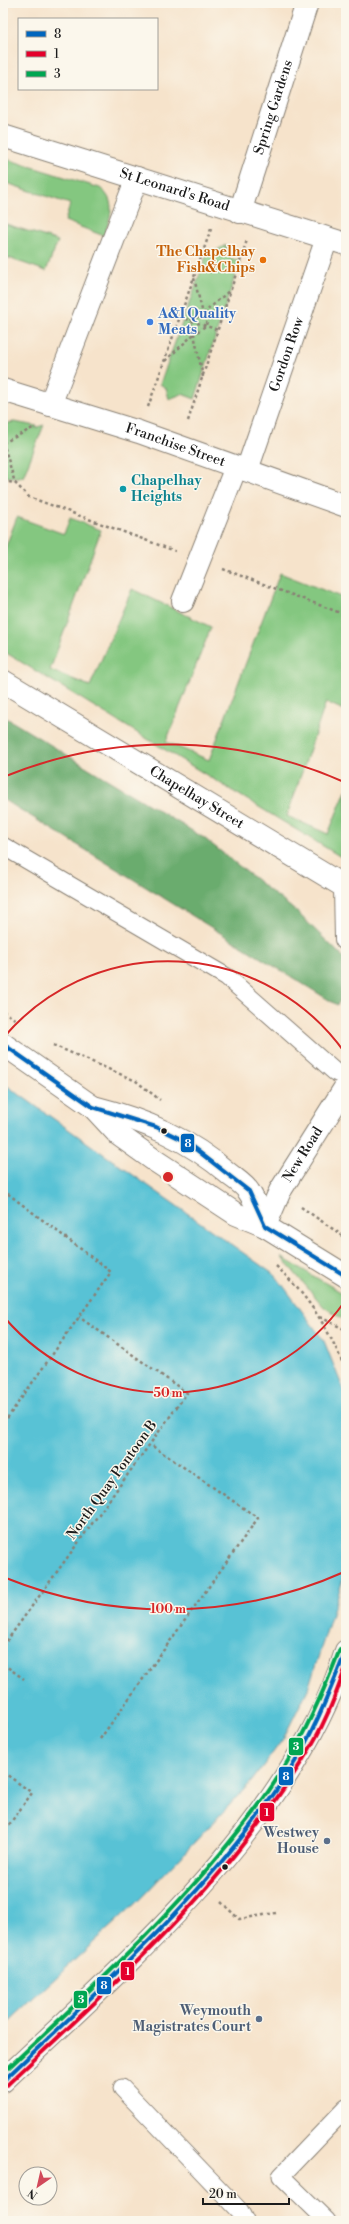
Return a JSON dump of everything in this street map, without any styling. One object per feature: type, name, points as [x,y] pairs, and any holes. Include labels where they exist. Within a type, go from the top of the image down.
[{"type":"main road","name":"Spring Gardens","points":[[238,211],[307,3]]},
{"type":"main road","name":"St Leonard's Road","points":[[3,136],[336,241]]},
{"type":"main road","points":[[50,405],[137,178]]},
{"type":"main road","name":"Gordon Row","points":[[183,601],[241,469],[336,241]]},
{"type":"main road","name":"Franchise Street","points":[[3,390],[139,432],[346,506]]},
{"type":"main road","name":"Chapelhay Street","points":[[3,681],[345,887],[346,939]]},
{"type":"main road","points":[[3,1044],[93,1107],[119,1135],[154,1160],[236,1214],[265,1226],[346,1276]]},
{"type":"main road","name":"New Road","points":[[265,1226],[280,1192],[346,1086]]},
{"type":"main road","points":[[93,1107],[150,1125],[185,1142],[219,1166],[249,1191],[265,1226]]},
{"type":"main road","points":[[3,2081],[167,1923],[249,1826],[307,1742],[326,1706],[346,1650]]},
{"type":"lane","points":[[3,846],[227,977],[334,1072],[346,1077]]},
{"type":"lane","points":[[122,2088],[240,2211],[245,2221]]},
{"type":"lane","points":[[327,2221],[280,2176],[346,2108]]},
{"type":"path","points":[[139,432],[194,278],[238,211]]},
{"type":"path","points":[[179,447],[232,289],[238,211]]},
{"type":"path","points":[[194,278],[207,325]]},
{"type":"path","points":[[190,321],[203,314],[232,289]]},
{"type":"path","points":[[180,317],[218,330]]},
{"type":"path","points":[[190,321],[203,378]]},
{"type":"path","points":[[164,361],[194,334],[207,325]]},
{"type":"path","points":[[4,442],[15,483]]},
{"type":"path","points":[[346,701],[344,706],[346,707]]},
{"type":"path","points":[[3,1011],[20,1023]]},
{"type":"path","points":[[49,1043],[136,1081],[162,1101]]},
{"type":"path","points":[[3,1190],[111,1272],[3,1424]]},
{"type":"path","points":[[274,1263],[320,1317],[333,1338],[346,1370]]},
{"type":"path","name":"North Quay Pontoon B","points":[[3,1646],[151,1445],[187,1393],[79,1317]]},
{"type":"path","points":[[320,1317],[346,1330]]},
{"type":"path","points":[[100,1738],[258,1518],[151,1445]]},
{"type":"path","points":[[3,1664],[24,1679]]},
{"type":"path","points":[[3,1772],[32,1793],[3,1833]]},
{"type":"path","points":[[221,1902],[239,1919],[276,1913]]},
{"type":"green space","points":[[3,158],[100,188],[106,193],[111,205],[110,217],[104,236],[65,221],[70,204],[3,182]]},
{"type":"green space","points":[[3,223],[58,241],[46,271],[3,256]]},
{"type":"green space","points":[[226,245],[230,259],[240,261],[195,399],[182,394],[169,399],[166,388],[160,384],[208,251],[213,252]]},
{"type":"green space","points":[[14,422],[37,426],[34,428],[44,425],[23,477],[3,477],[3,424]]},
{"type":"green space","points":[[17,517],[64,534],[70,518],[101,530],[50,670],[90,686],[132,589],[211,627],[166,742],[209,760],[280,573],[346,599],[346,711],[326,702],[287,816],[328,834],[346,790],[346,860],[3,651],[3,554]]},
{"type":"green space","points":[[3,716],[204,838],[298,913],[346,960],[346,992],[337,1005],[3,799]]},
{"type":"green space","points":[[281,1257],[346,1295],[346,1321],[324,1307]]},
{"type":"water","points":[[3,1083],[276,1276],[324,1341],[346,1396],[346,1570],[308,1689],[283,1739],[252,1781],[138,1901],[3,2027]]},
{"type":"transit line","name":"8","points":[[3,1044],[93,1107],[156,1127],[185,1141],[249,1191],[265,1226],[346,1276]]},
{"type":"transit line","name":"3","points":[[3,2073],[169,1912],[237,1834],[269,1791],[300,1740],[328,1680],[340,1649]]},
{"type":"transit line","name":"8","points":[[3,2081],[117,1972],[191,1897],[258,1816],[297,1759],[320,1714],[346,1651]]},
{"type":"transit line","name":"1","points":[[7,2085],[113,1986],[213,1881],[280,1794],[309,1750],[330,1709],[346,1667]]},
{"type":"place","name":"The Chapelhay Fish&Chips","points":[[263,260]]},
{"type":"place","name":"A&I Quality Meats","points":[[150,322]]},
{"type":"place","name":"Chapelhay Heights","points":[[123,489]]},
{"type":"place","name":"Westwey House","points":[[327,1841]]},
{"type":"place","name":"Weymouth Magistrates Court","points":[[259,2019]]}]
